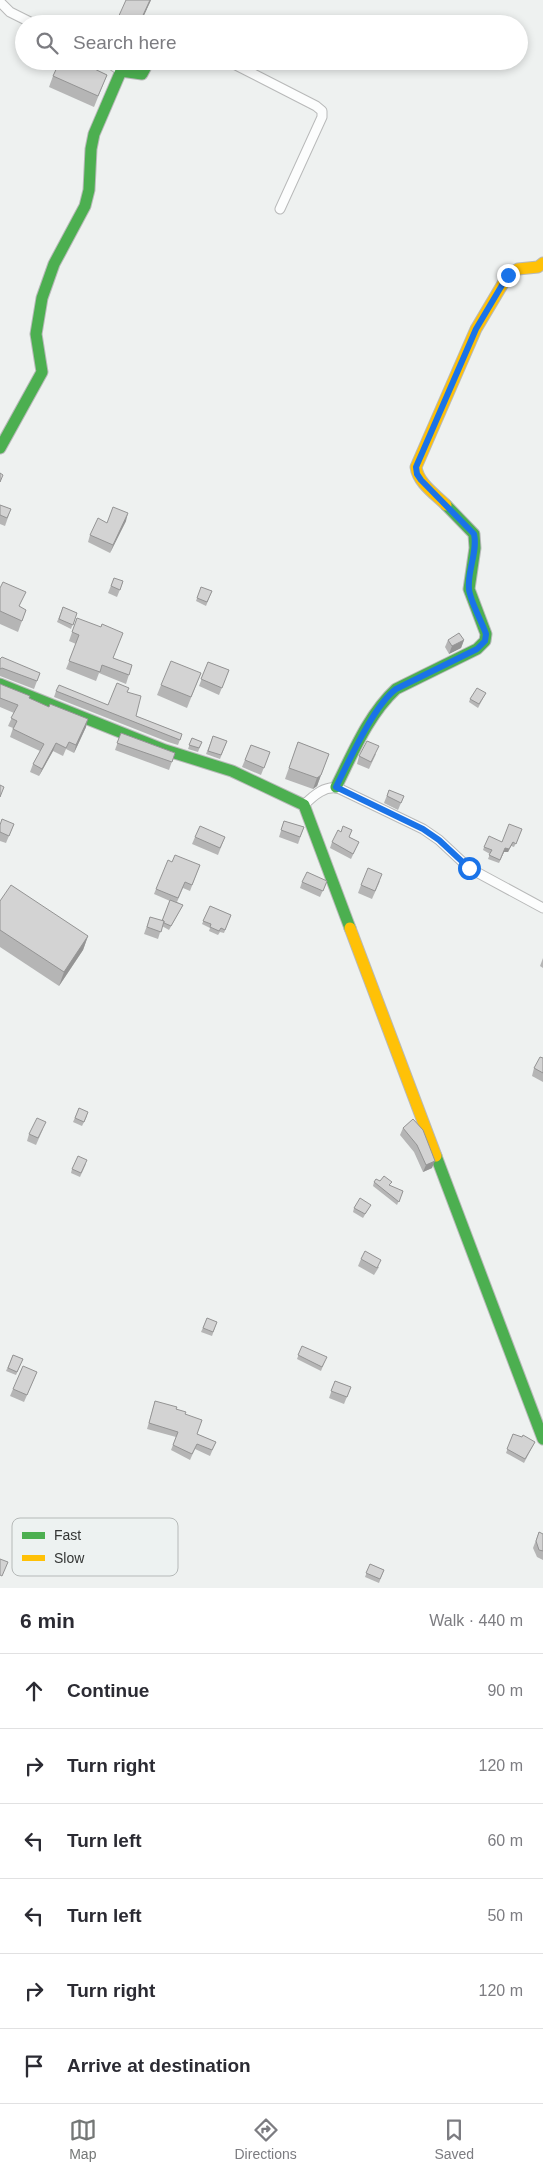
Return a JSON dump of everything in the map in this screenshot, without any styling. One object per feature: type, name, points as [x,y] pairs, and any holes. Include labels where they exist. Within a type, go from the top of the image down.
[{"type":"street","points":[[0,2],[16,15]]},
{"type":"street","points":[[0,448],[42,372],[42,357],[36,333],[42,302],[53,266],[87,199],[92,163],[91,143],[121,71],[142,74],[144,70]]},
{"type":"street","points":[[246,70],[316,106],[322,111],[318,125],[280,209]]},
{"type":"street","points":[[336,787],[359,742],[388,695],[396,689],[477,649],[485,641],[486,634],[469,591],[470,571],[476,542],[474,534],[421,480],[417,474],[416,467],[476,329],[508,275],[518,269],[538,267],[543,263]]},
{"type":"street","points":[[0,684],[166,750],[232,771],[304,805],[543,1439]]},
{"type":"street","points":[[304,805],[317,792],[336,787],[423,829],[439,840],[469,868],[543,908]]},
{"type":"building","points":[[126,0],[150,0],[143,15],[119,15]]},
{"type":"building","points":[[56,70],[97,70],[107,75],[98,96],[53,76]]},
{"type":"building","points":[[0,505],[11,509],[7,518],[0,515]]},
{"type":"building","points":[[113,507],[128,513],[113,545],[90,535],[98,518],[107,523]]},
{"type":"building","points":[[114,578],[123,581],[120,590],[111,586]]},
{"type":"building","points":[[3,582],[26,592],[19,606],[26,610],[22,621],[0,611],[0,588]]},
{"type":"building","points":[[201,587],[212,591],[207,602],[197,598]]},
{"type":"building","points":[[63,607],[77,613],[73,625],[59,619]]},
{"type":"building","points":[[77,618],[101,627],[102,624],[123,633],[113,658],[132,665],[129,675],[102,665],[100,672],[69,661],[79,635],[72,632]]},
{"type":"building","points":[[459,633],[464,640],[452,646],[448,640]]},
{"type":"building","points":[[2,657],[40,673],[37,681],[2,668],[0,669],[0,659]]},
{"type":"building","points":[[171,661],[201,673],[191,697],[161,685]]},
{"type":"building","points":[[208,662],[229,670],[222,688],[201,679]]},
{"type":"building","points":[[117,683],[129,688],[127,692],[141,696],[136,716],[182,734],[180,740],[56,691],[59,685],[108,705]]},
{"type":"building","points":[[0,684],[30,696],[29,698],[49,707],[50,704],[88,719],[76,745],[69,742],[66,748],[56,743],[42,769],[33,764],[44,744],[13,729],[17,721],[11,718],[18,705],[0,698]]},
{"type":"building","points":[[477,688],[486,693],[479,704],[470,699]]},
{"type":"building","points":[[121,733],[175,753],[172,762],[117,743]]},
{"type":"building","points":[[213,736],[227,741],[221,755],[208,751]]},
{"type":"building","points":[[192,738],[202,742],[199,748],[189,745]]},
{"type":"building","points":[[367,741],[379,746],[371,762],[359,756]]},
{"type":"building","points":[[298,742],[329,754],[321,775],[317,778],[289,768]]},
{"type":"building","points":[[251,745],[270,752],[264,768],[245,760]]},
{"type":"building","points":[[0,785],[4,787],[0,797]]},
{"type":"building","points":[[389,790],[404,796],[401,803],[387,796]]},
{"type":"building","points":[[2,819],[14,824],[9,836],[0,832]]},
{"type":"building","points":[[284,821],[304,827],[300,837],[281,830]]},
{"type":"building","points":[[509,824],[522,829],[516,844],[513,842],[509,849],[505,848],[500,860],[489,855],[492,850],[484,847],[489,836],[502,842]]},
{"type":"building","points":[[200,826],[225,837],[220,848],[195,837]]},
{"type":"building","points":[[343,826],[352,830],[349,837],[359,842],[353,854],[332,842],[338,830],[341,832]]},
{"type":"building","points":[[175,855],[200,865],[192,885],[185,882],[178,898],[156,889],[168,860],[172,862]]},
{"type":"building","points":[[368,868],[382,874],[375,891],[361,885]]},
{"type":"building","points":[[307,872],[327,881],[323,891],[302,882]]},
{"type":"building","points":[[11,885],[88,936],[64,972],[0,930],[0,901]]},
{"type":"building","points":[[170,900],[183,905],[171,926],[162,921]]},
{"type":"building","points":[[210,906],[231,915],[225,930],[221,928],[219,931],[210,927],[211,924],[203,921]]},
{"type":"building","points":[[150,917],[164,921],[161,932],[147,927]]},
{"type":"building","points":[[540,1057],[543,1058],[543,1073],[534,1068]]},
{"type":"building","points":[[79,1108],[88,1112],[84,1122],[75,1118]]},
{"type":"building","points":[[37,1118],[46,1122],[38,1138],[29,1134]]},
{"type":"building","points":[[413,1119],[423,1130],[435,1161],[426,1165],[417,1145],[403,1128]]},
{"type":"building","points":[[78,1156],[87,1160],[81,1173],[72,1169]]},
{"type":"building","points":[[384,1176],[392,1182],[389,1185],[403,1191],[399,1202],[374,1182],[376,1179],[380,1181]]},
{"type":"building","points":[[360,1198],[371,1205],[365,1214],[354,1208]]},
{"type":"building","points":[[365,1251],[381,1260],[377,1268],[361,1259]]},
{"type":"building","points":[[207,1318],[217,1322],[213,1332],[203,1328]]},
{"type":"building","points":[[302,1346],[327,1357],[322,1367],[298,1355]]},
{"type":"building","points":[[13,1355],[23,1359],[17,1372],[8,1368]]},
{"type":"building","points":[[23,1366],[37,1372],[27,1395],[13,1389]]},
{"type":"building","points":[[335,1381],[351,1387],[347,1397],[331,1391]]},
{"type":"building","points":[[155,1401],[177,1407],[176,1409],[186,1412],[185,1414],[202,1420],[197,1434],[216,1442],[212,1450],[197,1444],[192,1454],[173,1445],[178,1432],[149,1423]]},
{"type":"building","points":[[513,1434],[522,1437],[523,1435],[535,1442],[525,1459],[507,1449]]},
{"type":"building","points":[[539,1532],[543,1534],[543,1551],[539,1550],[536,1541]]},
{"type":"building","points":[[0,1559],[8,1562],[2,1576],[0,1575]]},
{"type":"building","points":[[370,1564],[384,1570],[380,1579],[366,1573]]},
{"type":"traffic: fast","points":[[0,448],[42,372],[36,334],[42,298],[54,264],[85,206],[89,190],[91,149],[94,134],[121,71],[142,74],[144,70]]},
{"type":"traffic: fast","points":[[336,787],[369,722],[396,689],[477,649],[485,641],[486,634],[469,589],[475,548],[474,534],[446,505]]},
{"type":"traffic: fast","points":[[0,684],[165,750],[232,771],[304,805],[350,928]]},
{"type":"traffic: fast","points":[[436,1156],[543,1439]]},
{"type":"traffic: slow","points":[[446,505],[423,483],[416,467],[476,329],[508,275],[518,269],[538,267],[543,263]]},
{"type":"traffic: slow","points":[[350,928],[436,1156]]},
{"type":"route","points":[[469,868],[439,840],[423,829],[405,822],[336,787],[359,742],[388,695],[396,689],[434,672],[477,649],[485,641],[486,634],[469,591],[470,571],[476,542],[474,534],[421,480],[417,474],[416,467],[476,329],[508,275]]}]
